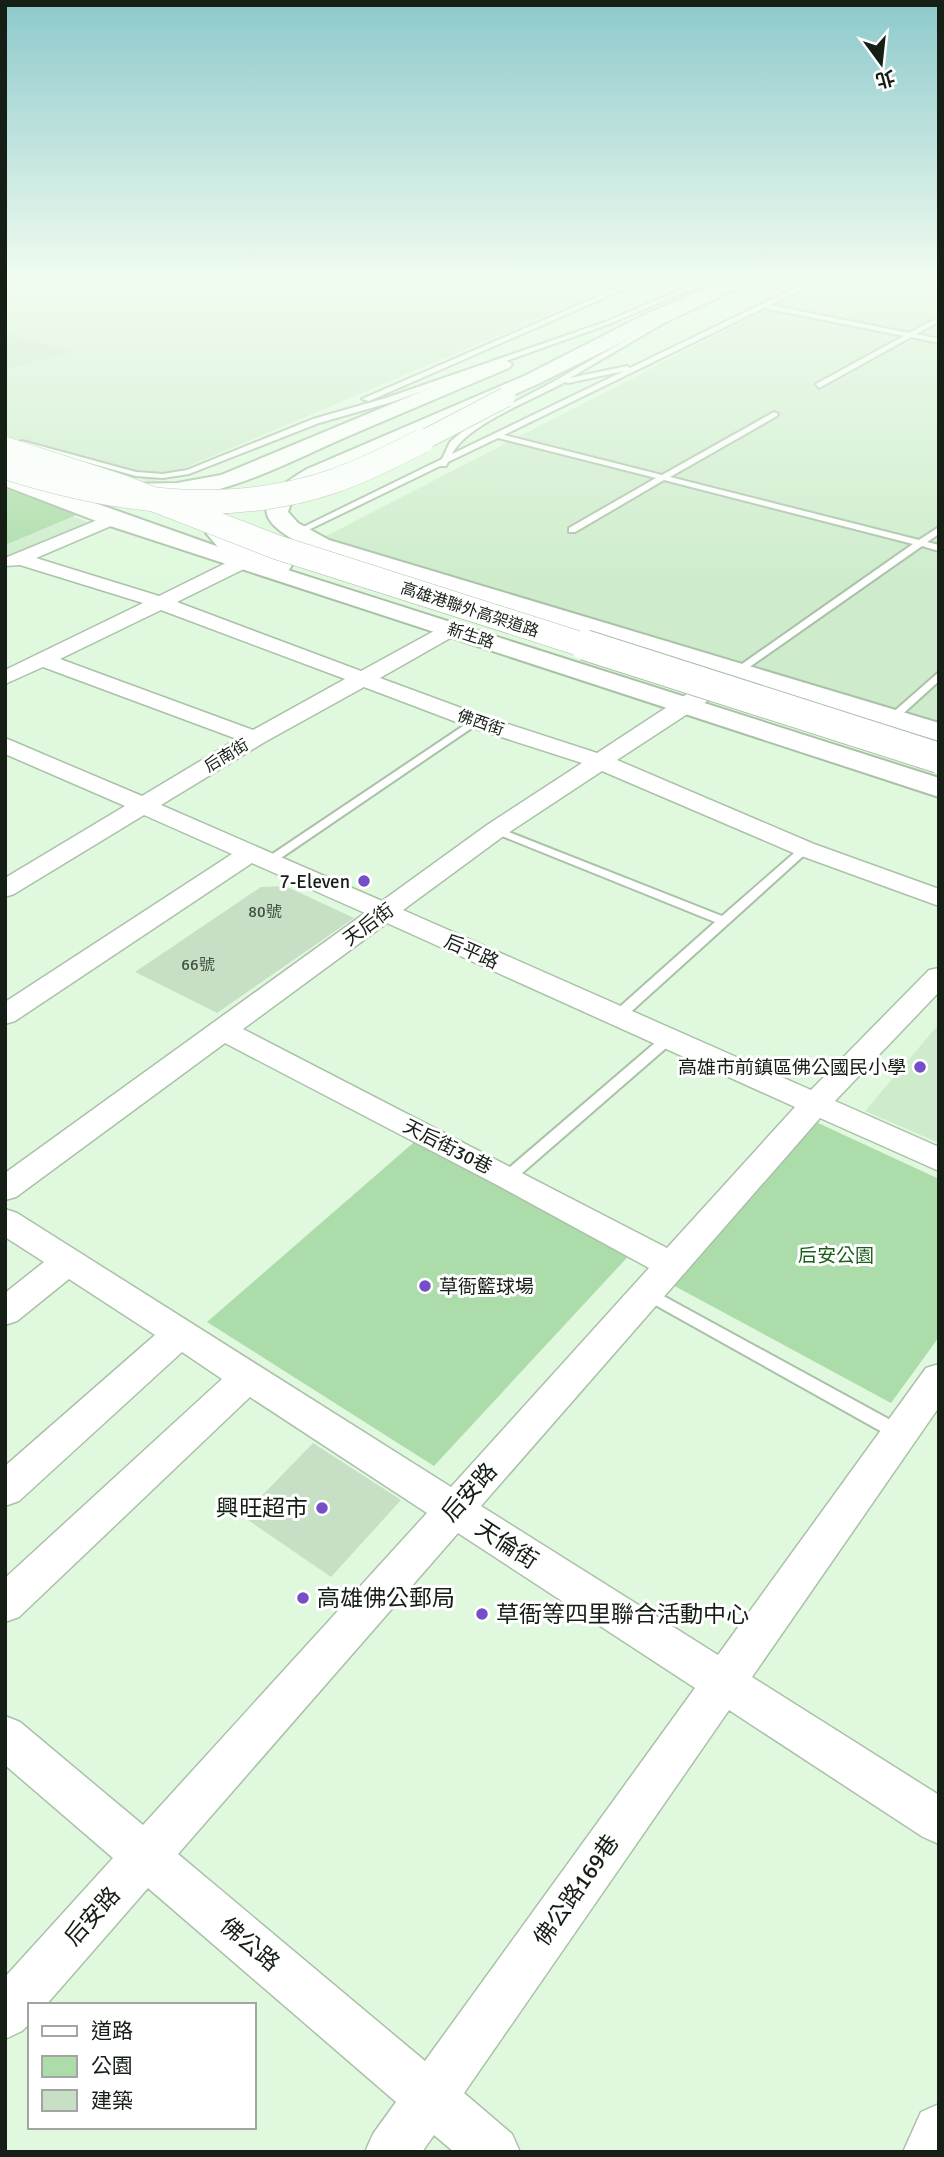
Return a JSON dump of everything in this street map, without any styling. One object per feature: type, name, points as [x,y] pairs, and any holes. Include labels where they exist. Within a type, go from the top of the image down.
[{"type":"main road","points":[[8,449],[131,490],[158,491],[211,484],[284,457],[461,381]]},
{"type":"main road","points":[[241,563],[229,553],[218,533],[221,513],[230,501],[255,486],[497,381]]},
{"type":"main road","points":[[5,467],[66,487],[146,499],[214,501],[272,495],[318,485],[356,472],[506,397],[529,381]]},
{"type":"main road","points":[[529,381],[294,485],[279,498],[275,507],[276,516],[303,543],[314,548],[939,741]]},
{"type":"main road","points":[[8,449],[186,519]]},
{"type":"main road","name":"高雄港聯外高架道路","points":[[8,449],[132,483],[283,543],[939,750]]},
{"type":"main road","name":"高雄港聯外高架道路","points":[[8,449],[122,487],[276,547],[939,758]]},
{"type":"main road","name":"新生路","points":[[5,478],[112,519],[241,563],[452,629],[712,688],[892,718],[939,732]]},
{"type":"main road","name":"新生路","points":[[289,529],[321,545],[688,656],[712,688],[745,704],[939,767]]},
{"type":"main road","points":[[218,533],[232,548],[276,559],[855,750],[939,774]]},
{"type":"main road","name":"新生路","points":[[276,559],[712,688],[939,788]]},
{"type":"street","points":[[12,562],[112,519]]},
{"type":"street","name":"佛西街","points":[[12,562],[159,602],[475,721],[601,762],[805,849],[939,898]]},
{"type":"street","points":[[5,678],[241,563]]},
{"type":"street","name":"后南街","points":[[5,889],[255,737],[452,629]]},
{"type":"street","points":[[43,660],[255,737]]},
{"type":"street","name":"天后街","points":[[5,1189],[496,830],[712,688]]},
{"type":"street","points":[[5,768],[17,750]]},
{"type":"street","name":"后平路","points":[[17,750],[619,1015],[939,1160]]},
{"type":"street","points":[[5,1015],[259,857]]},
{"type":"street","name":"后安路","points":[[5,2014],[815,1104],[939,976]]},
{"type":"street","name":"天后街30巷","points":[[223,1030],[508,1177],[659,1279]]},
{"type":"street","name":"天倫街","points":[[5,1220],[939,1821]]},
{"type":"street","points":[[5,1312],[68,1261]]},
{"type":"street","points":[[5,1490],[180,1333]]},
{"type":"street","points":[[5,1604],[248,1377]]},
{"type":"street","name":"佛公路169巷","points":[[391,2152],[939,1378]]},
{"type":"street","name":"佛公路","points":[[5,1737],[494,2152]]},
{"type":"street","points":[[929,2152],[939,2130]]},
{"type":"lane","points":[[8,449],[136,474],[163,476],[204,468],[409,381]]},
{"type":"lane","points":[[316,421],[443,381]]},
{"type":"lane","points":[[443,464],[453,444],[472,428],[561,381]]},
{"type":"lane","points":[[506,397],[572,381]]},
{"type":"lane","points":[[289,529],[443,464],[614,381]]},
{"type":"lane","points":[[819,386],[829,381]]},
{"type":"lane","points":[[572,530],[774,414]]},
{"type":"lane","points":[[500,436],[660,479],[939,548]]},
{"type":"lane","points":[[712,688],[939,530]]},
{"type":"lane","points":[[864,743],[939,675]]},
{"type":"lane","points":[[259,857],[475,721]]},
{"type":"lane","points":[[496,830],[723,921]]},
{"type":"lane","points":[[619,1015],[805,849]]},
{"type":"lane","points":[[508,1177],[667,1039]]},
{"type":"lane","points":[[659,1279],[900,1433]]},
{"type":"shaded area","points":[[5,381],[391,381],[151,482],[5,437]]},
{"type":"shaded area","points":[[628,381],[939,381],[939,754],[297,551]]},
{"type":"shaded area","points":[[5,491],[96,525],[5,564]]},
{"type":"shaded area","name":"高雄市前鎮區佛公國民小學","points":[[939,1024],[939,1143],[865,1111]]},
{"type":"green space","points":[[5,487],[81,513],[5,545]]},
{"type":"green space","name":"后安公園","points":[[816,1122],[939,1179],[939,1337],[891,1403],[669,1283]]},
{"type":"green space","name":"草衙籃球場","points":[[420,1137],[635,1249],[434,1466],[207,1322]]},
{"type":"building","points":[[285,886],[354,918],[217,1013],[135,972],[261,887]]},
{"type":"building","name":"興旺超市","points":[[313,1443],[401,1500],[331,1577],[242,1516]]},
{"type":"place","name":"7-Eleven","points":[[364,881]]},
{"type":"place","name":"高雄市前鎮區佛公國民小學","points":[[920,1067]]},
{"type":"place","name":"草衙籃球場","points":[[425,1286]]},
{"type":"place","name":"興旺超市","points":[[322,1508]]},
{"type":"place","name":"高雄佛公郵局","points":[[303,1598]]},
{"type":"place","name":"草衙等四里聯合活動中心","points":[[482,1614]]}]
